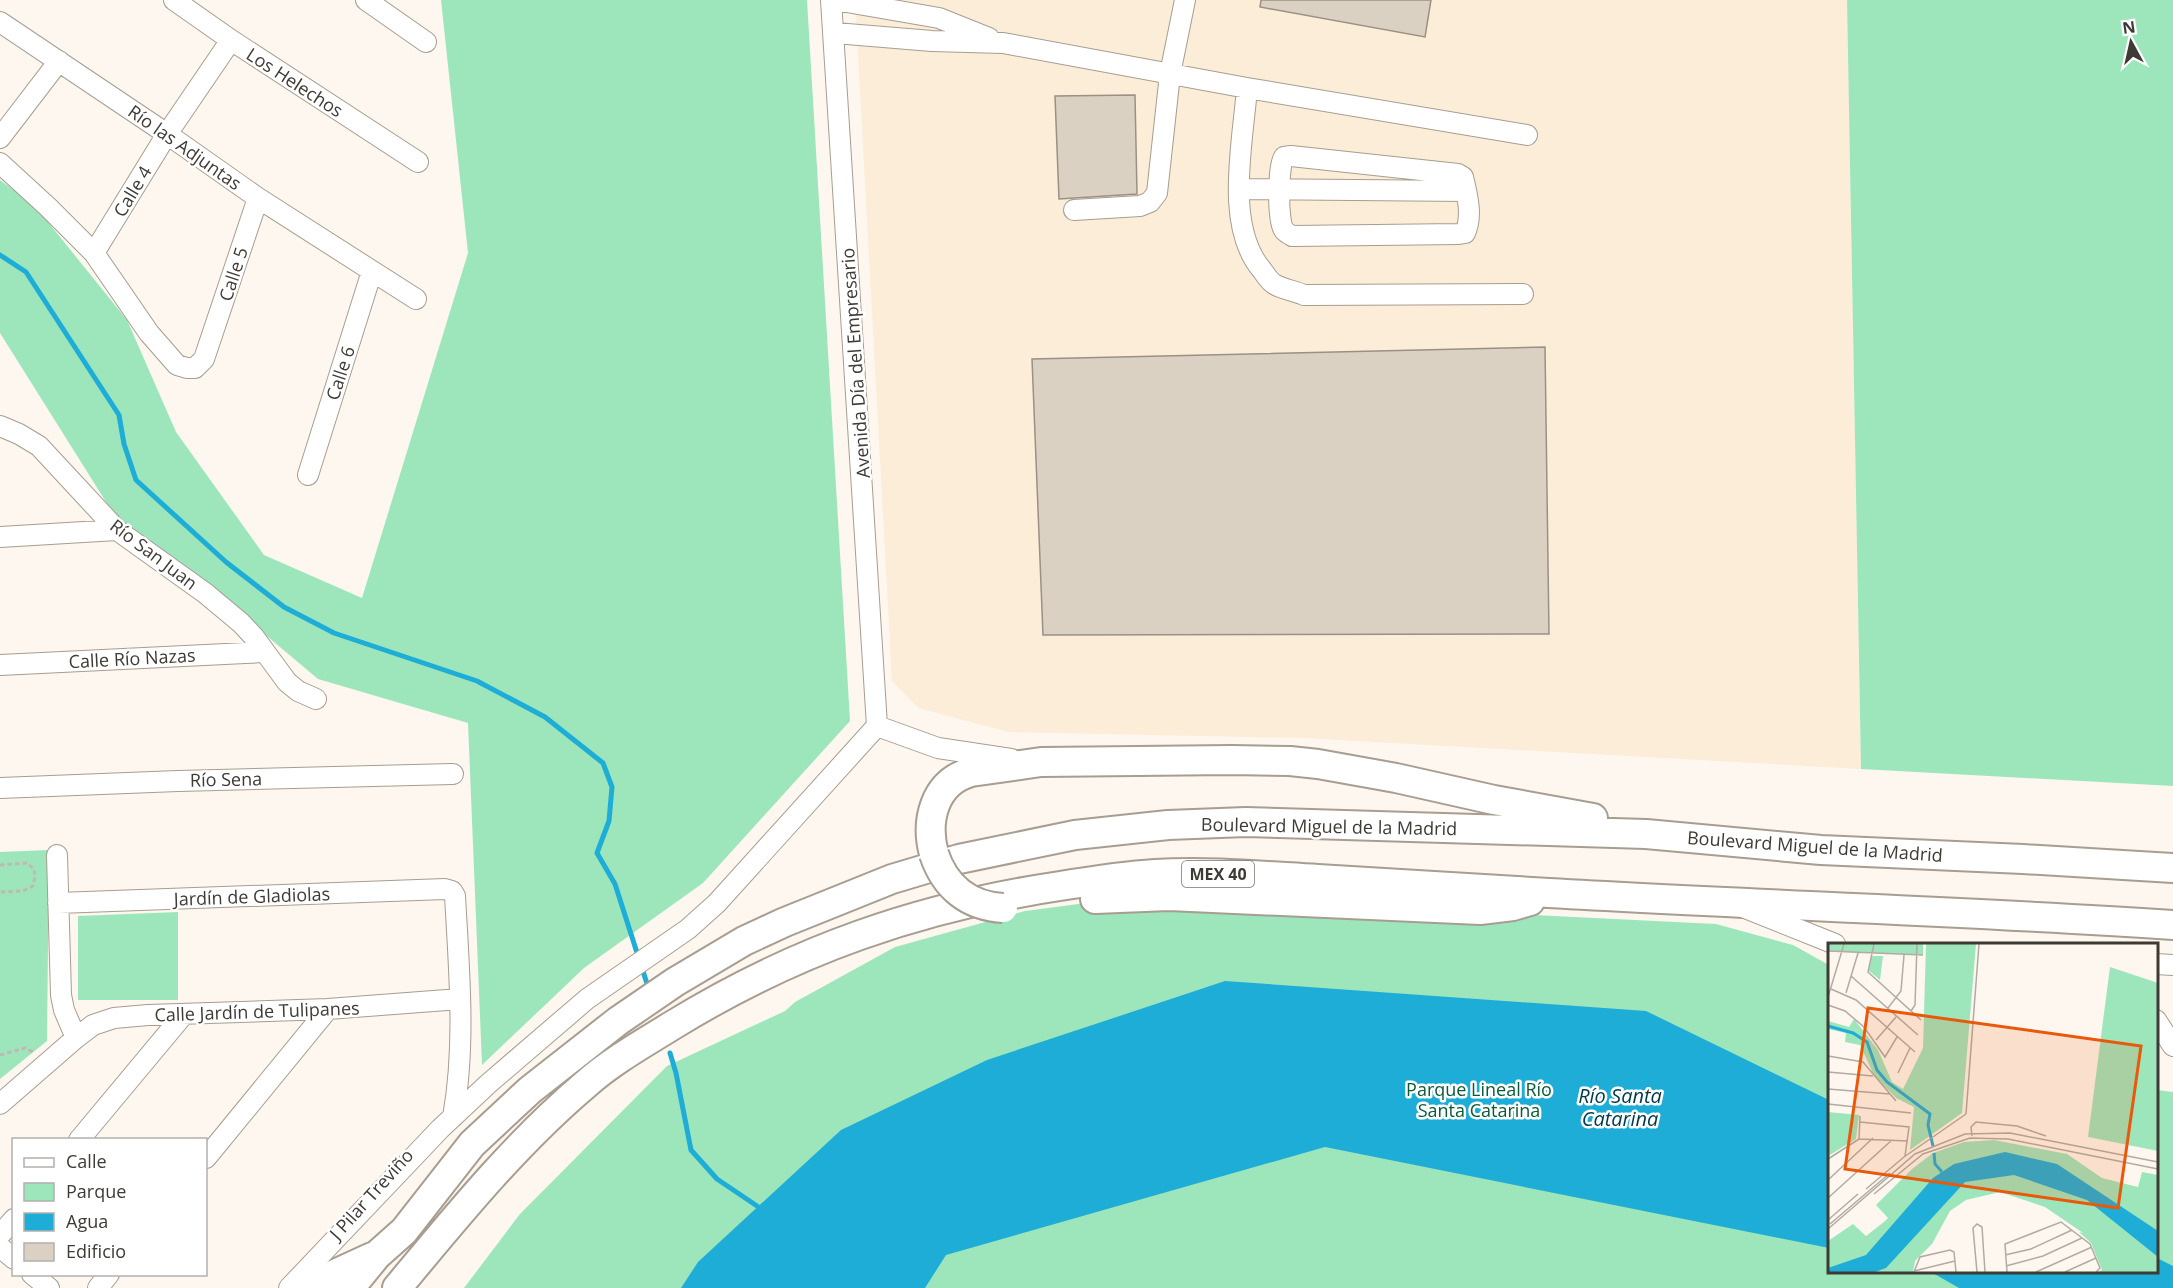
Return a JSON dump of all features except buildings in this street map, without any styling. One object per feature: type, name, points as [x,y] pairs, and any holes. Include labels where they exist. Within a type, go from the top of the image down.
[{"type":"highway","points":[[1546,893],[1513,906],[1480,910],[1169,896],[1113,897],[1003,908],[986,907],[968,899],[946,881],[932,848],[930,821],[937,800],[946,785],[961,774],[970,772],[1041,762],[1242,760],[1318,764],[1396,778],[1494,800],[1597,819],[1646,834]]},
{"type":"highway","name":"Boulevard Miguel de la Madrid","points":[[350,1288],[377,1255],[404,1231],[472,1144],[530,1090],[618,1021],[675,982],[744,941],[892,879],[959,859],[1075,835],[1168,825],[1246,822],[1646,834],[1821,850],[2023,858],[2173,868]]},
{"type":"highway","name":"MEX 40","points":[[397,1288],[523,1142],[590,1080],[637,1047],[706,1004],[803,956],[876,928],[942,908],[1025,891],[1155,874],[1239,874],[1546,893],[2173,925]]},
{"type":"highway","points":[[312,1288],[335,1274],[377,1255]]},
{"type":"street","name":"Los Helechos","points":[[174,0],[418,162]]},
{"type":"street","points":[[366,0],[426,42]]},
{"type":"street","points":[[833,0],[939,18],[1003,43]]},
{"type":"street","name":"Avenida Día del Empresario","points":[[833,0],[877,726]]},
{"type":"street","points":[[1074,210],[1140,206],[1150,202],[1156,193],[1170,74],[1185,0]]},
{"type":"street","name":"Río las Adjuntas","points":[[0,22],[258,198],[416,299]]},
{"type":"street","points":[[835,33],[932,41],[1003,43],[1247,88],[1527,135]]},
{"type":"street","name":"Calle 4","points":[[94,253],[167,134],[231,40]]},
{"type":"street","points":[[0,138],[59,61]]},
{"type":"street","points":[[1247,88],[1239,189],[1240,224],[1247,247],[1257,264],[1274,284],[1304,295],[1523,294]]},
{"type":"street","points":[[1284,157],[1458,174],[1462,177],[1466,191],[1467,227],[1465,233],[1459,234],[1292,236],[1284,231],[1280,221],[1281,162],[1284,157]]},
{"type":"street","points":[[0,163],[94,253]]},
{"type":"street","points":[[1239,189],[1466,191]]},
{"type":"street","name":"Calle 5","points":[[94,253],[149,333],[177,365],[195,368],[204,359],[208,349],[258,198]]},
{"type":"street","name":"Calle 6","points":[[308,475],[372,271]]},
{"type":"street","name":"Río San Juan","points":[[0,426],[39,446],[117,530],[205,593],[241,622],[287,682],[298,691],[316,699]]},
{"type":"street","points":[[0,537],[117,530]]},
{"type":"street","name":"Calle Río Nazas","points":[[0,665],[259,644]]},
{"type":"street","points":[[288,1288],[454,1109],[587,999],[701,918],[717,903],[877,726],[938,748],[1041,762]]},
{"type":"street","name":"Río Sena","points":[[0,788],[453,774]]},
{"type":"street","points":[[57,855],[61,995],[64,1010],[73,1031]]},
{"type":"street","name":"Jardín de Gladiolas","points":[[58,903],[445,889],[452,891],[455,896],[460,999]]},
{"type":"street","points":[[1729,902],[1830,943]]},
{"type":"street","points":[[2158,964],[2173,965]]},
{"type":"street","points":[[454,1109],[459,1072],[460,999]]},
{"type":"street","name":"Calle Jardín de Tulipanes","points":[[0,1104],[73,1031],[114,1018],[328,1010],[460,999]]},
{"type":"street","points":[[207,1157],[328,1010]]},
{"type":"street","points":[[81,1138],[184,1014]]},
{"type":"street","points":[[2158,1022],[2173,1046]]},
{"type":"street","points":[[0,1235],[12,1221]]},
{"type":"street","points":[[0,1247],[12,1257]]},
{"type":"street","points":[[33,1276],[49,1288]]},
{"type":"street","points":[[98,1288],[108,1276]]},
{"type":"path","points":[[0,865],[27,863],[34,869],[35,877],[33,885],[23,891],[0,892]]},
{"type":"path","points":[[0,1055],[25,1048],[33,1052]]},
{"type":"shaded area","points":[[855,0],[1847,0],[1861,769],[1302,738],[1008,732],[918,708],[892,681]]},
{"type":"green space","points":[[441,0],[807,0],[850,721],[703,883],[584,968],[482,1065],[468,723],[318,679],[224,600],[118,521],[0,333],[0,180],[35,206],[127,320],[176,432],[264,555],[362,598],[468,253]]},
{"type":"green space","points":[[1847,0],[2173,0],[2173,786],[1861,769]]},
{"type":"green space","points":[[49,850],[47,1041],[0,1079],[0,852]]},
{"type":"green space","name":"Parque Lineal Río Santa Catarina","points":[[1124,898],[1434,910],[1716,924],[1793,945],[1828,964],[1828,1273],[2158,1273],[2158,1090],[2173,1092],[2173,1288],[464,1288],[520,1214],[667,1066],[785,1011],[795,1002],[895,947],[1025,911]]},
{"type":"green space","points":[[178,912],[178,1000],[78,1000],[78,916]]},
{"type":"water","name":"Río Santa Catarina","points":[[1225,981],[1646,1011],[1828,1100],[1828,1248],[1325,1147],[946,1255],[925,1288],[681,1288],[698,1262],[841,1130],[987,1060]]},
{"type":"water","points":[[2158,1258],[2173,1266],[2173,1288],[1959,1288],[1933,1273],[2158,1273]]},
{"type":"waterway","points":[[0,255],[26,272],[119,415],[124,444],[136,480],[226,562],[284,607],[334,633],[477,681],[545,717],[603,763],[612,787],[609,821],[597,853],[615,884],[639,959]]},
{"type":"waterway","points":[[642,968],[649,990]]},
{"type":"waterway","points":[[670,1053],[691,1150],[717,1179],[763,1210]]}]
